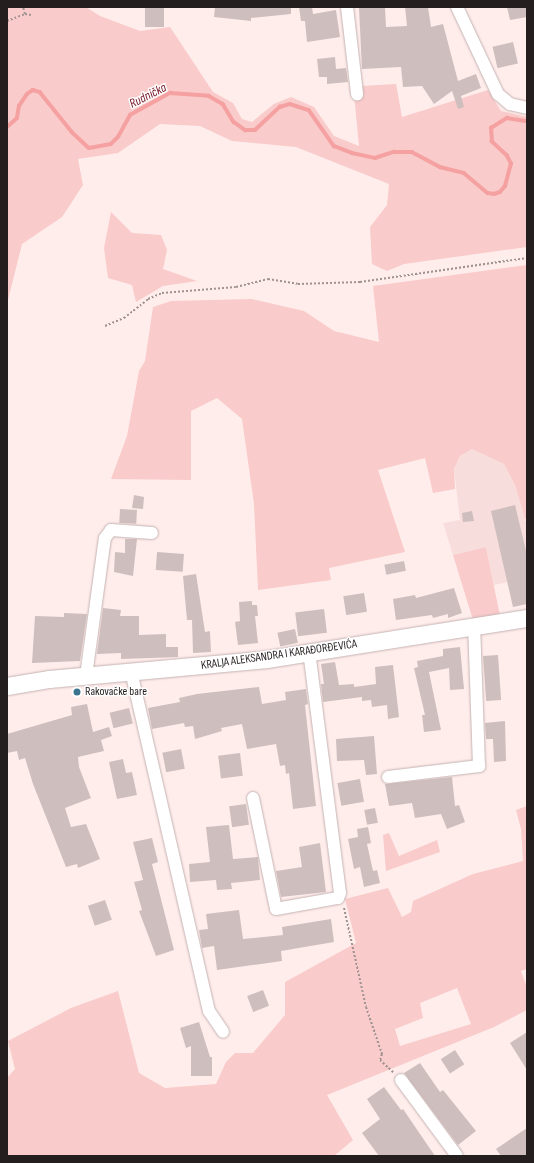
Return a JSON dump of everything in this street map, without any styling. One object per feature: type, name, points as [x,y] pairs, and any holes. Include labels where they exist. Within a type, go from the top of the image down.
[{"type":"street","points":[[347,7],[357,94]]},
{"type":"street","points":[[457,7],[498,94],[510,104],[527,108]]},
{"type":"street","points":[[86,676],[105,538],[112,530],[152,533]]},
{"type":"street","name":"KRALJA ALEKSANDRA I KARAĐORĐEVIĆA","points":[[7,686],[131,671],[219,665],[527,618]]},
{"type":"street","points":[[388,778],[479,766],[474,625]]},
{"type":"street","points":[[253,798],[276,909],[338,898],[340,894],[309,651]]},
{"type":"street","points":[[131,671],[209,1011],[223,1032]]},
{"type":"street","points":[[401,1080],[457,1156]]},
{"type":"path","points":[[23,7],[26,14]]},
{"type":"path","points":[[7,22],[26,14],[31,15]]},
{"type":"path","points":[[105,326],[124,318],[148,299],[162,293],[236,287],[268,279],[298,284],[360,282],[527,258]]},
{"type":"path","points":[[338,898],[344,908],[366,1007],[382,1054],[380,1060],[401,1080]]},
{"type":"shaded area","points":[[7,7],[86,7],[100,16],[140,31],[170,27],[213,92],[233,103],[242,119],[252,122],[274,104],[291,97],[314,107],[334,136],[359,146],[354,94],[361,86],[396,84],[402,117],[488,90],[501,111],[527,117],[527,247],[404,264],[387,271],[372,264],[370,227],[387,205],[389,184],[296,147],[232,141],[200,126],[160,124],[118,153],[78,159],[83,185],[62,217],[22,244],[7,304]]},
{"type":"shaded area","points":[[111,212],[132,233],[161,235],[167,250],[163,269],[197,281],[163,286],[136,302],[132,285],[108,278],[104,248]]},
{"type":"shaded area","points":[[527,265],[527,519],[525,519],[515,485],[504,464],[472,449],[460,456],[454,469],[455,489],[433,493],[425,458],[378,470],[405,552],[329,568],[331,580],[258,590],[254,504],[242,419],[217,398],[191,411],[191,480],[111,479],[127,436],[139,371],[145,361],[153,307],[171,301],[252,299],[304,311],[334,331],[379,342],[373,286]]},
{"type":"shaded area","points":[[472,449],[504,464],[515,485],[527,526],[527,578],[494,585],[486,547],[453,555],[443,523],[460,520],[454,469],[460,456]]},
{"type":"shaded area","points":[[486,547],[500,616],[473,620],[453,555]]},
{"type":"shaded area","points":[[527,806],[527,969],[521,971],[527,987],[527,1010],[494,1027],[327,1095],[353,1140],[334,1156],[7,1156],[7,1078],[15,1069],[8,1041],[71,1008],[118,991],[139,1073],[165,1088],[216,1084],[226,1062],[235,1053],[253,1053],[285,1015],[285,982],[356,943],[345,899],[388,888],[402,917],[411,912],[413,901],[473,874],[523,861],[521,829],[516,810]],"holes":[[[457,988],[471,1024],[400,1046],[395,1029],[423,1018],[420,1003]]]},
{"type":"shaded area","points":[[389,833],[399,856],[437,840],[440,852],[386,871],[383,835]]},
{"type":"building","points":[[145,7],[164,7],[164,27],[145,27]]},
{"type":"building","points":[[215,7],[291,7],[291,14],[251,18],[251,21],[214,17]]},
{"type":"building","points":[[299,7],[312,7],[313,14],[336,10],[340,37],[307,42],[305,21],[301,21]]},
{"type":"building","points":[[385,7],[386,27],[407,26],[405,7],[428,7],[431,27],[443,24],[458,81],[476,74],[481,88],[461,96],[464,107],[458,109],[452,91],[434,104],[422,86],[403,87],[401,67],[362,69],[359,8]]},
{"type":"building","points":[[507,7],[527,7],[527,17],[510,20]]},
{"type":"building","points":[[513,42],[518,63],[497,68],[493,47]]},
{"type":"building","points":[[335,57],[336,69],[346,68],[348,82],[327,84],[327,77],[319,77],[317,59]]},
{"type":"building","points":[[134,495],[144,497],[143,509],[132,508]]},
{"type":"building","points":[[515,505],[527,555],[527,604],[513,607],[491,511]]},
{"type":"building","points":[[120,509],[137,510],[136,524],[119,523]]},
{"type":"building","points":[[472,511],[474,521],[463,522],[462,513]]},
{"type":"building","points":[[125,539],[137,539],[133,576],[114,572],[115,552],[125,553]]},
{"type":"building","points":[[157,552],[184,554],[183,572],[156,570]]},
{"type":"building","points":[[404,561],[406,571],[386,575],[384,565]]},
{"type":"building","points":[[196,574],[205,632],[210,631],[211,652],[193,653],[192,620],[187,620],[183,576]]},
{"type":"building","points":[[454,588],[462,613],[448,618],[448,614],[433,618],[432,615],[396,620],[393,599],[415,595],[416,598]]},
{"type":"building","points":[[364,593],[367,612],[346,615],[343,596]]},
{"type":"building","points":[[252,601],[252,605],[257,605],[258,616],[255,616],[258,643],[238,645],[235,622],[240,621],[239,602]]},
{"type":"building","points":[[103,608],[121,610],[120,616],[139,616],[139,635],[166,634],[166,647],[178,647],[178,657],[121,659],[121,653],[97,654]]},
{"type":"building","points":[[324,609],[327,633],[298,636],[295,613]]},
{"type":"building","points":[[64,613],[87,614],[80,661],[32,663],[35,616],[64,617]]},
{"type":"building","points":[[295,629],[298,643],[280,646],[277,633]]},
{"type":"building","points":[[460,647],[464,689],[450,690],[449,668],[429,672],[441,730],[424,732],[422,715],[425,715],[414,668],[418,667],[417,661],[443,656],[443,649]]},
{"type":"building","points":[[498,655],[501,700],[486,701],[483,656]]},
{"type":"building","points":[[335,662],[339,685],[354,684],[354,687],[376,684],[375,667],[393,665],[399,717],[388,719],[387,705],[372,707],[371,700],[362,701],[362,697],[323,702],[321,684],[324,684],[321,664]]},
{"type":"building","points":[[259,687],[262,704],[286,700],[285,692],[306,689],[308,704],[305,705],[316,806],[293,809],[289,773],[286,774],[285,765],[280,766],[276,744],[247,749],[242,724],[221,728],[222,731],[195,739],[193,726],[185,727],[184,723],[152,729],[148,708],[180,702],[179,698],[197,694]]},
{"type":"building","points":[[87,704],[93,732],[109,727],[112,736],[101,740],[104,751],[78,757],[79,767],[91,798],[65,808],[71,827],[86,824],[100,859],[78,868],[77,864],[66,867],[33,784],[25,758],[19,760],[17,751],[7,753],[7,734],[72,715],[71,707]]},
{"type":"building","points":[[129,708],[133,724],[113,728],[110,713]]},
{"type":"building","points":[[505,721],[506,761],[494,762],[493,739],[486,739],[485,723]]},
{"type":"building","points":[[374,736],[377,774],[366,775],[364,760],[337,761],[336,739]]},
{"type":"building","points":[[181,749],[185,769],[166,772],[162,753]]},
{"type":"building","points":[[240,753],[243,776],[221,779],[218,756]]},
{"type":"building","points":[[123,759],[126,773],[132,772],[137,795],[117,799],[109,762]]},
{"type":"building","points":[[452,777],[455,806],[459,805],[465,822],[447,829],[441,814],[415,818],[412,803],[389,806],[385,784]]},
{"type":"building","points":[[360,779],[364,802],[341,806],[337,783]]},
{"type":"building","points":[[246,804],[249,825],[232,827],[229,806]]},
{"type":"building","points":[[375,808],[378,823],[367,825],[364,810]]},
{"type":"building","points":[[229,825],[233,859],[258,857],[260,880],[231,883],[232,889],[217,890],[216,880],[190,882],[189,864],[210,862],[206,827]]},
{"type":"building","points":[[368,827],[371,843],[367,844],[373,871],[377,870],[380,883],[364,887],[360,867],[354,869],[348,839],[358,837],[357,829]]},
{"type":"building","points":[[152,838],[158,862],[152,864],[174,950],[156,956],[139,911],[142,910],[134,882],[143,880],[133,842]]},
{"type":"building","points":[[320,843],[326,892],[281,897],[276,871],[302,867],[299,847]]},
{"type":"building","points":[[105,900],[112,920],[95,926],[88,906]]},
{"type":"building","points":[[239,910],[243,939],[283,935],[282,927],[331,919],[334,942],[281,951],[282,961],[217,970],[214,946],[202,948],[199,930],[208,929],[206,914]]},
{"type":"building","points":[[263,990],[269,1006],[253,1012],[247,996]]},
{"type":"building","points":[[199,1022],[210,1057],[212,1057],[212,1076],[191,1076],[191,1046],[186,1048],[180,1028]]},
{"type":"building","points":[[527,1032],[527,1070],[510,1043]]},
{"type":"building","points":[[455,1050],[464,1064],[450,1074],[441,1059]]},
{"type":"building","points":[[420,1063],[440,1092],[443,1090],[476,1131],[458,1145],[404,1073]]},
{"type":"building","points":[[384,1087],[401,1110],[403,1109],[435,1156],[379,1156],[362,1133],[380,1119],[367,1099]]},
{"type":"building","points":[[527,1128],[527,1156],[501,1156],[496,1149]]},
{"type":"waterway","name":"Rudnička","points":[[7,127],[17,118],[19,106],[27,94],[33,90],[40,92],[72,132],[89,148],[111,144],[118,137],[130,115],[170,93],[209,96],[223,104],[234,122],[245,130],[255,130],[280,107],[290,104],[309,110],[334,146],[352,153],[375,158],[394,152],[412,152],[440,167],[464,173],[488,193],[494,194],[500,192],[505,186],[511,164],[507,156],[492,142],[491,128],[507,118],[527,121]]},
{"type":"place","name":"Rakovačke bare","points":[[77,692]]}]
